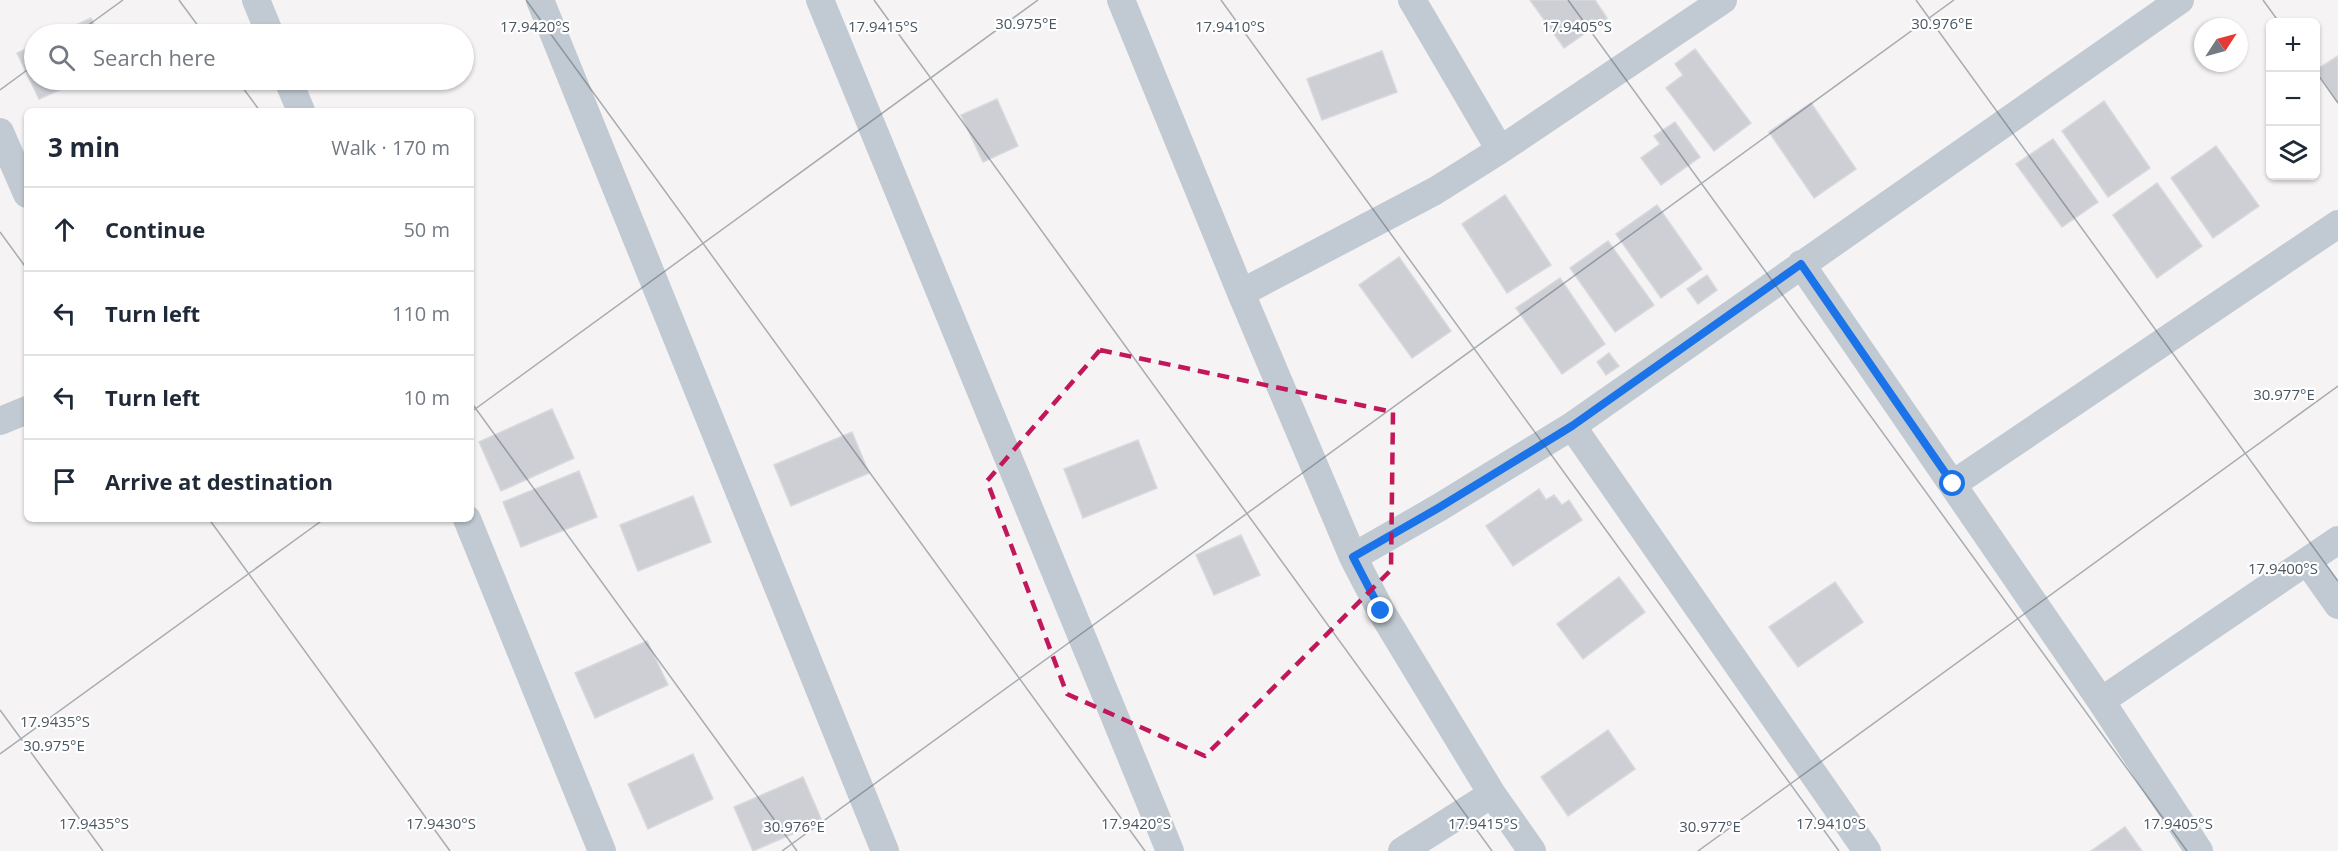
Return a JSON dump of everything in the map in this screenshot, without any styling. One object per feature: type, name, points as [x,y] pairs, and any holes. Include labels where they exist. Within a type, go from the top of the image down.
[{"type":"street","points":[[256,0],[266,24]]},
{"type":"street","points":[[540,0],[885,851]]},
{"type":"street","points":[[820,0],[1170,851]]},
{"type":"street","points":[[1121,0],[1241,293],[1353,557],[1381,611],[1492,794],[1532,851]]},
{"type":"street","points":[[1412,0],[1500,150]]},
{"type":"street","points":[[1241,293],[1435,191],[1723,0]]},
{"type":"street","points":[[1353,557],[1572,426],[2180,0]]},
{"type":"street","points":[[292,90],[300,108]]},
{"type":"street","points":[[0,132],[24,187]]},
{"type":"street","points":[[1953,484],[2338,224]]},
{"type":"street","points":[[1801,264],[2101,701],[2199,851]]},
{"type":"street","points":[[0,422],[24,411]]},
{"type":"street","points":[[1572,426],[1867,851]]},
{"type":"street","points":[[468,522],[602,851]]},
{"type":"street","points":[[2101,701],[2338,540]]},
{"type":"street","points":[[2307,561],[2338,605]]},
{"type":"street","points":[[1402,851],[1492,794]]},
{"type":"highlighted area","points":[[1100,350],[1393,412],[1391,570],[1205,756],[1067,694],[987,481]]},
{"type":"building","points":[[1530,0],[1595,0],[1607,18],[1564,48]]},
{"type":"building","points":[[91,18],[94,24],[78,24]]},
{"type":"building","points":[[1695,49],[1751,123],[1714,151],[1666,88],[1683,75],[1675,64]]},
{"type":"building","points":[[24,50],[24,68],[17,53]]},
{"type":"building","points":[[1382,51],[1397,92],[1322,120],[1307,79]]},
{"type":"building","points":[[2338,56],[2338,103],[2320,76],[2320,67]]},
{"type":"building","points":[[35,90],[59,90],[39,99]]},
{"type":"building","points":[[997,99],[1018,146],[983,162],[961,115]]},
{"type":"building","points":[[2104,101],[2150,168],[2108,197],[2062,131]]},
{"type":"building","points":[[1811,103],[1856,169],[1814,198],[1769,132]]},
{"type":"building","points":[[1675,122],[1700,157],[1661,185],[1641,158],[1660,144],[1654,136]]},
{"type":"building","points":[[2053,139],[2098,202],[2062,227],[2016,164]]},
{"type":"building","points":[[2216,146],[2259,206],[2213,238],[2171,178]]},
{"type":"building","points":[[2157,183],[2202,246],[2157,278],[2113,215]]},
{"type":"building","points":[[1505,195],[1551,265],[1507,293],[1462,224]]},
{"type":"building","points":[[1657,205],[1702,269],[1661,298],[1616,234]]},
{"type":"building","points":[[1608,241],[1654,305],[1615,332],[1570,268]]},
{"type":"building","points":[[1399,257],[1451,331],[1412,358],[1359,285]]},
{"type":"building","points":[[1707,275],[1717,290],[1698,304],[1687,289]]},
{"type":"building","points":[[1560,278],[1605,344],[1562,374],[1516,308]]},
{"type":"building","points":[[1609,353],[1619,366],[1606,375],[1597,362]]},
{"type":"building","points":[[552,409],[574,458],[501,491],[479,442]]},
{"type":"building","points":[[852,432],[869,473],[791,506],[774,465]]},
{"type":"building","points":[[1138,440],[1157,488],[1083,518],[1064,469]]},
{"type":"building","points":[[579,471],[597,517],[521,547],[503,502]]},
{"type":"building","points":[[1539,489],[1546,500],[1554,495],[1562,505],[1569,500],[1582,520],[1513,566],[1486,526]]},
{"type":"building","points":[[693,496],[711,542],[638,571],[620,525]]},
{"type":"building","points":[[1241,535],[1260,575],[1214,595],[1196,555]]},
{"type":"building","points":[[1619,577],[1645,612],[1583,659],[1557,624]]},
{"type":"building","points":[[1835,582],[1863,622],[1798,667],[1769,627]]},
{"type":"building","points":[[647,641],[668,685],[595,718],[575,673]]},
{"type":"building","points":[[1608,730],[1635,769],[1568,816],[1541,777]]},
{"type":"building","points":[[693,754],[713,799],[648,829],[628,784]]},
{"type":"building","points":[[803,777],[822,821],[753,851],[734,807]]},
{"type":"building","points":[[2125,827],[2142,851],[2091,851]]},
{"type":"route","points":[[1381,611],[1353,557],[1572,426],[1801,264],[1953,484]]}]
